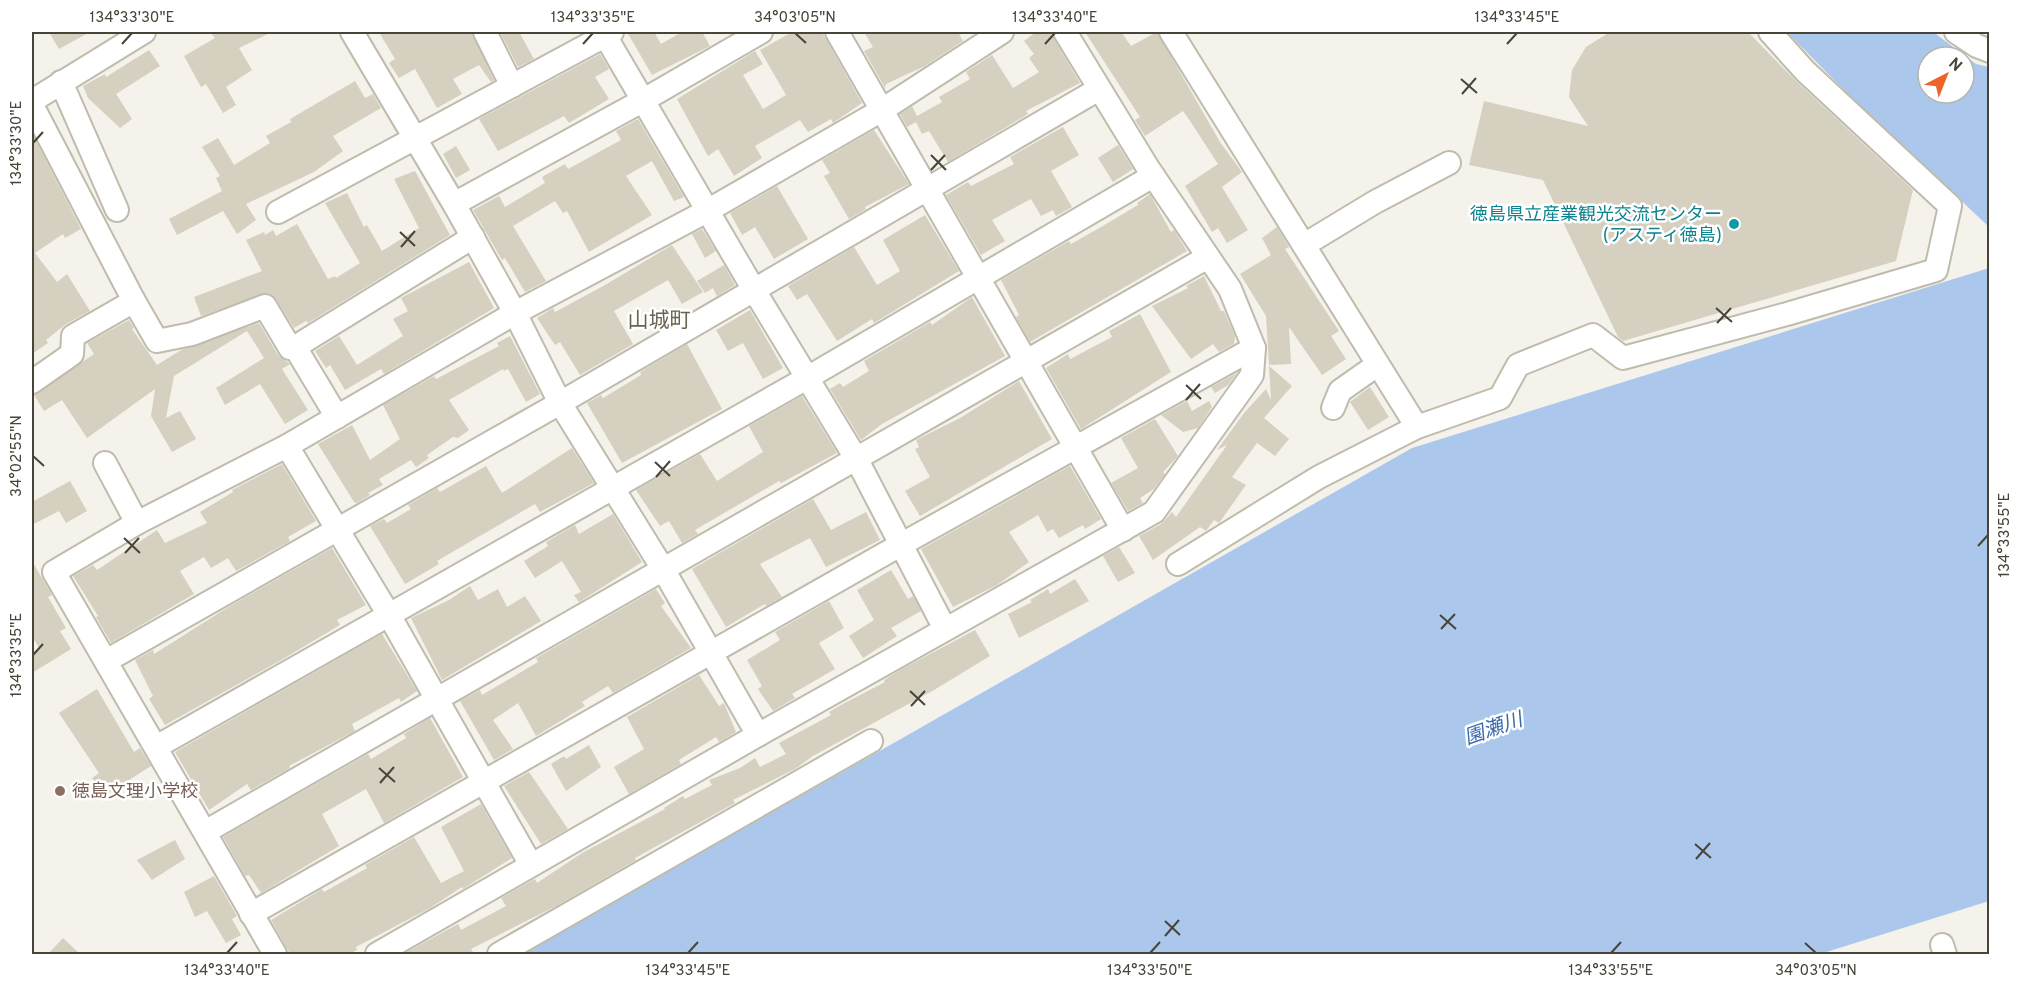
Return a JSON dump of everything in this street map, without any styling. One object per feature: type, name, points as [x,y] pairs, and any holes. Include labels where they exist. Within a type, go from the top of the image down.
[{"type":"street","points":[[144,32],[61,82],[32,103],[157,341],[192,334],[265,306],[290,348],[295,347],[473,237]]},
{"type":"street","points":[[352,32],[473,237],[560,404],[663,569],[758,735]]},
{"type":"street","points":[[485,32],[512,86]]},
{"type":"street","points":[[454,204],[642,101],[761,32]]},
{"type":"street","points":[[837,32],[1123,530]]},
{"type":"street","points":[[275,954],[54,572],[137,523],[287,446],[515,314],[707,211],[882,110],[1002,32]]},
{"type":"street","points":[[376,954],[1154,512],[1252,375],[1254,348],[1230,289],[1153,176],[1065,32]]},
{"type":"street","points":[[1172,32],[1416,427]]},
{"type":"street","points":[[1178,564],[1319,477],[1416,427],[1500,398],[1518,365],[1593,335],[1623,358],[1786,315],[1935,270],[1950,206],[1805,70],[1770,32]]},
{"type":"street","points":[[1956,32],[1989,51]]},
{"type":"street","points":[[278,212],[606,33],[642,101],[857,460],[945,629]]},
{"type":"street","points":[[61,82],[117,210]]},
{"type":"street","points":[[106,661],[336,528],[560,404],[1100,89]]},
{"type":"street","points":[[1304,245],[1375,202],[1449,163]]},
{"type":"street","points":[[156,747],[807,378],[1153,176]]},
{"type":"street","points":[[205,832],[436,698],[1027,363],[1208,257]]},
{"type":"street","points":[[32,382],[72,354],[73,336],[134,301]]},
{"type":"street","points":[[295,347],[337,417]]},
{"type":"street","points":[[251,914],[902,544],[1254,348]]},
{"type":"street","points":[[1334,408],[1340,391],[1377,365]]},
{"type":"street","points":[[287,446],[389,615],[531,865]]},
{"type":"street","points":[[105,463],[137,523]]},
{"type":"street","points":[[499,954],[871,741]]},
{"type":"water","points":[[1787,32],[1933,32],[1950,45],[1916,45],[1916,105],[1976,105],[1976,64],[1989,67],[1989,227],[1840,86]]},
{"type":"water","name":"園瀬川","points":[[1989,268],[1989,901],[1820,954],[523,954],[1412,448]]},
{"type":"building","points":[[49,32],[90,32],[59,49]]},
{"type":"building","points":[[210,32],[272,32],[239,48],[252,70],[226,87],[236,105],[223,113],[206,84],[201,87],[184,56],[215,38]]},
{"type":"building","points":[[379,32],[472,32],[494,80],[491,82],[479,65],[453,79],[462,94],[437,108],[415,69],[399,78],[389,63],[395,59]]},
{"type":"building","points":[[500,32],[519,32],[534,59],[518,67]]},
{"type":"building","points":[[627,32],[654,32],[661,44],[682,32],[702,32],[710,46],[652,75]]},
{"type":"building","points":[[792,32],[822,32],[862,103],[833,123],[831,119],[808,132],[800,120],[755,146],[762,158],[734,176],[718,149],[708,156],[677,99],[755,51],[763,64],[743,75],[763,109],[786,95],[760,50]]},
{"type":"building","points":[[864,32],[958,32],[963,41],[925,66],[886,84],[885,88],[864,51],[873,47]]},
{"type":"building","points":[[1036,32],[1050,32],[1080,83],[1026,111],[1028,114],[948,162],[929,131],[922,134],[916,122],[907,127],[900,114],[912,106],[917,116],[942,102],[939,97],[970,79],[966,72],[992,55],[1013,88],[1039,72],[1029,58],[1034,54],[1024,41]]},
{"type":"building","points":[[1085,32],[1121,32],[1131,46],[1157,32],[1220,142],[1242,172],[1222,187],[1248,230],[1227,243],[1218,228],[1212,232],[1185,186],[1218,164],[1183,111],[1145,136],[1135,120],[1140,117]]},
{"type":"building","name":"徳島県立産業観光交流センター (アスティ徳島)","points":[[1610,32],[1748,32],[1796,81],[1913,190],[1896,261],[1623,341],[1618,337],[1543,180],[1469,165],[1484,101],[1588,126],[1569,97],[1572,70],[1586,47]]},
{"type":"building","points":[[149,50],[160,66],[116,94],[132,119],[120,128],[88,98],[83,86],[105,74],[106,77]]},
{"type":"building","points":[[600,54],[609,69],[595,77],[609,99],[569,123],[564,116],[498,151],[479,119]]},
{"type":"building","points":[[355,81],[365,98],[373,94],[381,108],[333,136],[343,151],[314,172],[246,204],[256,220],[237,234],[223,211],[177,235],[169,219],[222,191],[216,178],[220,176],[202,147],[218,138],[234,165],[270,143],[266,136],[291,122],[290,119]]},
{"type":"building","points":[[638,119],[684,197],[674,201],[652,161],[626,176],[652,215],[589,252],[567,211],[563,213],[555,201],[513,226],[546,281],[525,292],[505,258],[502,260],[473,210],[499,196],[505,207],[545,183],[542,177],[565,164],[568,169],[621,140],[616,131]]},
{"type":"building","points":[[1063,127],[1079,155],[1051,171],[1072,207],[1056,216],[1053,210],[1041,216],[1031,199],[992,220],[1005,241],[981,255],[946,195],[968,182],[971,186],[1014,164],[1010,157]]},
{"type":"building","points":[[874,130],[909,184],[865,207],[866,209],[849,219],[824,176],[830,173],[822,160]]},
{"type":"building","points":[[32,133],[81,229],[65,238],[63,234],[35,253],[57,282],[67,274],[90,311],[66,324],[46,340],[48,343],[32,354]]},
{"type":"building","points":[[1118,145],[1133,169],[1113,182],[1098,158]]},
{"type":"building","points":[[456,146],[470,170],[456,178],[443,154]]},
{"type":"building","points":[[415,171],[450,235],[308,323],[306,321],[294,328],[276,299],[266,293],[201,316],[194,297],[262,271],[246,240],[264,232],[265,235],[273,230],[276,236],[297,224],[328,279],[335,276],[336,278],[360,263],[325,203],[347,193],[364,227],[367,225],[382,251],[419,228],[394,179]]},
{"type":"building","points":[[777,186],[808,239],[774,259],[755,227],[742,235],[730,213]]},
{"type":"building","points":[[1150,194],[1171,232],[1174,230],[1187,251],[1030,342],[1016,317],[1019,315],[1001,280],[1069,241],[1071,244],[1101,227],[1138,205],[1137,203]]},
{"type":"building","points":[[925,215],[959,271],[874,323],[872,319],[837,341],[807,294],[797,300],[788,286],[854,247],[877,285],[900,271],[883,240]]},
{"type":"building","points":[[1277,227],[1289,247],[1285,249],[1339,331],[1331,336],[1346,359],[1322,375],[1289,327],[1291,364],[1269,365],[1266,316],[1240,274],[1271,255],[1262,238]]},
{"type":"building","points":[[702,229],[716,251],[705,258],[692,234]]},
{"type":"building","points":[[672,245],[703,292],[682,304],[668,280],[614,311],[633,344],[580,375],[560,342],[555,345],[537,318],[553,308],[555,312],[605,285]]},
{"type":"building","points":[[469,262],[494,308],[384,374],[381,369],[345,390],[330,365],[326,368],[315,351],[339,336],[357,365],[403,336],[393,319],[408,311],[401,298]]},
{"type":"building","points":[[724,265],[735,285],[717,296],[713,288],[705,293],[697,281]]},
{"type":"building","points":[[1204,276],[1221,311],[1224,311],[1235,336],[1234,344],[1219,352],[1213,344],[1191,359],[1152,306],[1188,288],[1186,286]]},
{"type":"building","points":[[972,297],[1005,356],[882,424],[861,440],[830,389],[840,383],[843,387],[869,371],[864,361],[930,322],[932,325]]},
{"type":"building","points":[[750,310],[783,368],[763,379],[743,343],[728,351],[716,330]]},
{"type":"building","points":[[1140,314],[1171,372],[1081,429],[1046,368],[1068,354],[1070,359],[1112,337],[1109,331]]},
{"type":"building","points":[[129,320],[134,328],[132,329],[157,365],[181,350],[259,323],[278,355],[290,364],[282,369],[308,410],[285,424],[260,384],[225,405],[216,388],[264,358],[247,331],[174,376],[166,418],[180,411],[196,439],[172,452],[151,416],[155,389],[87,438],[62,400],[44,411],[34,395],[94,354],[87,343]]},
{"type":"building","points":[[510,336],[540,394],[526,402],[508,369],[504,371],[503,369],[449,400],[469,430],[458,438],[453,437],[427,455],[429,458],[416,467],[411,460],[379,479],[383,485],[368,493],[370,495],[357,503],[354,502],[318,444],[352,425],[370,460],[400,439],[383,405],[434,376],[436,379],[499,346],[497,343]]},
{"type":"building","points":[[687,344],[722,409],[622,463],[587,403],[601,395],[603,398],[641,375],[640,372]]},
{"type":"building","points":[[1269,366],[1292,386],[1264,418],[1289,439],[1275,456],[1257,443],[1232,477],[1246,485],[1219,523],[1214,520],[1206,531],[1200,527],[1153,560],[1139,536],[1161,524],[1172,512],[1176,517],[1227,445],[1217,450],[1244,413],[1266,389],[1271,400]]},
{"type":"building","points":[[1237,373],[1228,385],[1215,393],[1211,387]]},
{"type":"building","points":[[1019,381],[1052,439],[920,516],[905,491],[930,477],[915,449],[919,447],[916,440],[960,418]]},
{"type":"building","points":[[1370,387],[1389,417],[1368,430],[1350,402]]},
{"type":"building","points":[[802,396],[837,453],[781,483],[779,481],[695,530],[698,534],[682,543],[669,521],[660,526],[636,490],[700,454],[717,481],[763,452],[749,426]]},
{"type":"building","points":[[1187,401],[1192,411],[1209,401],[1212,407],[1198,428],[1183,432],[1161,415]]},
{"type":"building","points":[[1155,419],[1178,456],[1163,472],[1165,474],[1154,489],[1140,498],[1143,503],[1128,511],[1111,483],[1138,468],[1121,438]]},
{"type":"building","points":[[572,448],[594,483],[540,512],[535,504],[437,561],[439,564],[405,584],[370,526],[384,519],[387,523],[411,509],[408,505],[437,488],[440,492],[486,466],[502,493]]},
{"type":"building","points":[[282,464],[316,521],[288,537],[290,541],[236,571],[228,558],[211,568],[204,557],[180,571],[194,594],[111,643],[96,617],[98,616],[73,576],[93,565],[97,570],[157,530],[165,543],[207,523],[200,512],[233,492],[232,490]]},
{"type":"building","points":[[1070,466],[1101,519],[1085,529],[1083,525],[1059,538],[1053,529],[1047,532],[1038,515],[1009,532],[1029,562],[997,585],[953,607],[921,549]]},
{"type":"building","points":[[70,481],[87,511],[66,523],[59,511],[32,525],[32,502]]},
{"type":"building","points":[[813,499],[831,530],[866,512],[880,540],[826,567],[810,538],[760,564],[782,597],[766,606],[765,604],[726,627],[692,569]]},
{"type":"building","points":[[613,514],[642,562],[579,602],[574,595],[581,592],[562,561],[535,578],[524,561],[548,546],[546,542],[575,525],[579,534]]},
{"type":"building","points":[[1119,547],[1135,573],[1118,582],[1103,556]]},
{"type":"building","points":[[332,548],[366,605],[337,620],[340,625],[165,725],[149,699],[153,696],[135,660],[153,650],[154,654],[230,606]]},
{"type":"building","points":[[32,561],[52,595],[48,597],[66,628],[60,631],[71,649],[32,673],[32,653],[39,648],[32,636]]},
{"type":"building","points":[[891,570],[908,599],[913,596],[921,611],[891,628],[897,636],[863,658],[849,636],[874,620],[857,590]]},
{"type":"building","points":[[1075,579],[1089,601],[1019,638],[1008,614],[1032,602],[1030,600],[1048,589],[1050,594]]},
{"type":"building","points":[[470,586],[478,600],[498,589],[507,607],[525,596],[541,621],[442,680],[411,618],[449,600]]},
{"type":"building","points":[[656,589],[665,603],[661,606],[691,648],[613,693],[608,686],[582,702],[585,706],[536,736],[518,703],[493,720],[513,749],[494,760],[460,701],[480,690],[482,695],[538,662],[536,658]]},
{"type":"building","points":[[829,601],[844,628],[819,643],[835,669],[792,694],[795,698],[773,711],[758,689],[762,686],[747,660],[780,640],[775,632]]},
{"type":"building","points":[[975,630],[990,656],[934,690],[813,756],[795,769],[733,800],[735,803],[635,858],[636,860],[558,905],[471,949],[474,954],[403,954],[458,924],[461,930],[506,906],[501,898],[535,879],[537,883],[582,853],[665,809],[683,796],[685,799],[712,785],[709,780],[740,768],[755,758],[760,767],[786,754],[779,743],[831,715],[829,712],[885,682],[884,680],[902,669]]},
{"type":"building","points":[[382,634],[417,691],[401,702],[399,698],[352,724],[355,731],[289,766],[290,768],[251,790],[247,784],[209,810],[175,752]]},
{"type":"building","points":[[699,675],[719,706],[724,703],[736,732],[719,742],[716,737],[679,760],[681,764],[629,794],[614,767],[644,749],[627,717]]},
{"type":"building","points":[[97,689],[134,752],[140,748],[151,766],[104,796],[92,778],[99,773],[59,713]]},
{"type":"building","points":[[430,718],[463,777],[384,823],[366,789],[322,814],[339,846],[261,893],[249,875],[245,876],[223,837],[368,754],[371,759],[406,738],[404,734]]},
{"type":"building","points":[[589,745],[601,767],[566,791],[551,764],[564,756],[566,759]]},
{"type":"building","points":[[529,772],[568,829],[541,844],[504,786]]},
{"type":"building","points":[[481,804],[512,858],[430,908],[356,947],[357,950],[349,954],[290,954],[271,920],[322,889],[324,892],[367,868],[365,865],[414,837],[441,883],[464,871],[441,827]]},
{"type":"building","points":[[175,840],[185,859],[152,880],[137,860]]},
{"type":"building","points":[[214,876],[237,916],[232,919],[241,935],[226,943],[207,911],[195,917],[184,892]]},
{"type":"building","points":[[63,938],[80,954],[48,954]]},
{"type":"place","name":"徳島県立産業観光交流センター (アスティ徳島)","points":[[1734,224]]},
{"type":"place","name":"徳島文理小学校","points":[[60,791]]},
{"type":"district","name":"山城町","points":[[659,320]]}]
